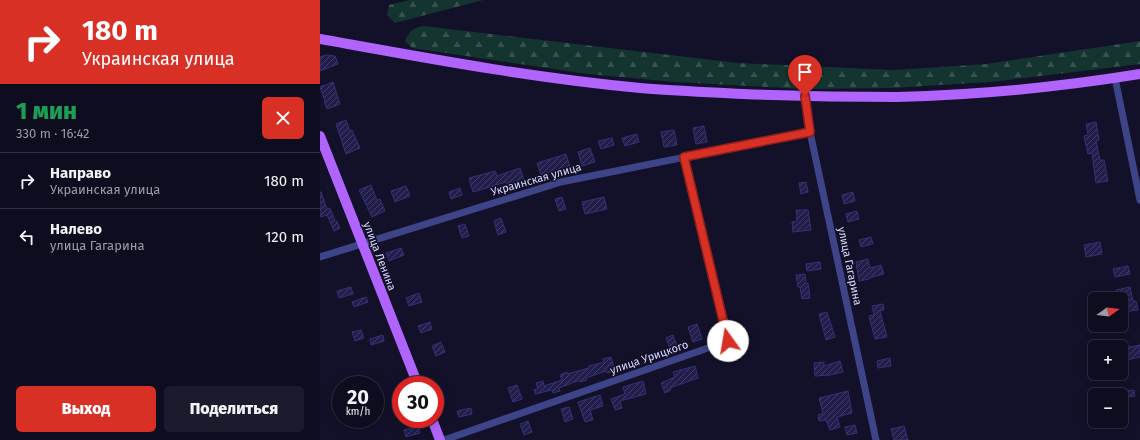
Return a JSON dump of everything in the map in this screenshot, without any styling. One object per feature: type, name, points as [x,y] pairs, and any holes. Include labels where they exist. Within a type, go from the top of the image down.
[{"type":"main road","points":[[322,39],[460,63],[602,84],[684,91],[805,96],[896,97],[990,92],[1140,74]]},
{"type":"main road","name":"улица Ленина","points":[[320,136],[414,376]]},
{"type":"main road","points":[[435,428],[440,440]]},
{"type":"street","points":[[1115,78],[1140,200]]},
{"type":"street","name":"улица Гагарина","points":[[805,96],[810,132],[876,440]]},
{"type":"street","name":"Украинская улица","points":[[320,257],[561,182],[810,132]]},
{"type":"street","name":"улица Урицкого","points":[[444,440],[728,341],[684,157]]},
{"type":"green space","points":[[410,0],[483,0],[395,23],[387,15],[389,5]]},
{"type":"green space","points":[[424,26],[738,63],[893,70],[986,64],[1140,41],[1140,64],[990,82],[891,88],[804,89],[675,82],[588,74],[412,48],[405,41],[412,30]]},
{"type":"building","points":[[326,55],[335,56],[338,64],[320,71],[320,57]]},
{"type":"building","points":[[333,82],[340,104],[327,109],[320,87]]},
{"type":"building","points":[[346,120],[350,131],[352,130],[360,148],[346,154],[336,124]]},
{"type":"building","points":[[1096,122],[1099,140],[1096,141],[1100,160],[1104,160],[1108,181],[1096,183],[1092,153],[1088,154],[1084,136],[1088,135],[1086,124]]},
{"type":"building","points":[[704,126],[707,142],[696,144],[693,128]]},
{"type":"building","points":[[674,130],[677,145],[664,147],[661,132]]},
{"type":"building","points":[[637,134],[639,142],[625,146],[622,138]]},
{"type":"building","points":[[612,138],[614,145],[601,149],[598,141]]},
{"type":"building","points":[[590,148],[595,162],[582,166],[578,152]]},
{"type":"building","points":[[566,154],[570,167],[558,172],[557,170],[541,175],[537,163]]},
{"type":"building","points":[[520,168],[524,181],[508,186],[506,182],[473,192],[469,178],[495,171],[497,176]]},
{"type":"building","points":[[806,182],[808,192],[801,194],[799,183]]},
{"type":"building","points":[[371,185],[377,200],[380,199],[385,211],[372,217],[359,190]]},
{"type":"building","points":[[406,186],[410,196],[395,202],[391,191]]},
{"type":"building","points":[[460,188],[462,195],[451,199],[449,192]]},
{"type":"building","points":[[320,192],[327,209],[330,208],[335,221],[337,221],[340,228],[334,231],[327,215],[321,217]]},
{"type":"building","points":[[853,192],[855,201],[844,204],[842,195]]},
{"type":"building","points":[[562,197],[566,209],[559,211],[555,199]]},
{"type":"building","points":[[604,197],[607,209],[585,214],[582,202]]},
{"type":"building","points":[[796,210],[808,210],[811,230],[793,232],[792,222],[797,221]]},
{"type":"building","points":[[857,211],[859,219],[848,222],[846,214]]},
{"type":"building","points":[[501,218],[506,232],[498,235],[494,221]]},
{"type":"building","points":[[465,224],[469,236],[462,238],[458,226]]},
{"type":"building","points":[[871,237],[873,244],[861,247],[859,240]]},
{"type":"building","points":[[1100,242],[1102,254],[1086,257],[1084,245]]},
{"type":"building","points":[[401,248],[404,255],[389,261],[386,253]]},
{"type":"building","points":[[868,259],[870,268],[881,265],[884,274],[859,281],[856,262]]},
{"type":"building","points":[[820,262],[821,269],[807,271],[806,264]]},
{"type":"building","points":[[1128,266],[1130,274],[1115,277],[1113,269]]},
{"type":"building","points":[[805,274],[810,298],[802,299],[796,275]]},
{"type":"building","points":[[351,287],[353,294],[339,298],[337,291]]},
{"type":"building","points":[[1130,287],[1133,301],[1136,301],[1138,310],[1128,311],[1128,292],[1116,292],[1116,290]]},
{"type":"building","points":[[419,293],[422,302],[409,306],[406,298]]},
{"type":"building","points":[[366,297],[368,302],[354,307],[352,302]]},
{"type":"building","points":[[883,304],[884,310],[880,311],[887,337],[875,339],[869,316],[874,315],[872,306]]},
{"type":"building","points":[[827,312],[835,337],[826,340],[819,314]]},
{"type":"building","points":[[430,322],[432,329],[421,333],[418,326]]},
{"type":"building","points":[[697,324],[702,339],[693,342],[688,327]]},
{"type":"building","points":[[361,330],[364,338],[355,341],[352,332]]},
{"type":"building","points":[[383,335],[384,341],[371,345],[370,339]]},
{"type":"building","points":[[673,335],[678,349],[671,351],[666,338]]},
{"type":"building","points":[[441,342],[445,352],[436,356],[432,346]]},
{"type":"building","points":[[1140,345],[1140,357],[1128,360],[1128,347]]},
{"type":"building","points":[[611,357],[615,371],[607,373],[606,371],[586,378],[587,380],[580,382],[580,380],[559,388],[560,391],[553,393],[552,390],[535,394],[534,390],[538,389],[536,383],[543,381],[544,386],[562,380],[560,375],[567,372],[567,374],[589,368],[589,366],[604,362],[603,359]]},
{"type":"building","points":[[890,358],[891,366],[878,368],[877,361]]},
{"type":"building","points":[[840,361],[843,372],[815,376],[814,363],[824,362],[824,366]]},
{"type":"building","points":[[695,366],[698,378],[670,388],[671,390],[665,393],[661,383],[675,377],[673,372]]},
{"type":"building","points":[[643,381],[646,394],[620,401],[622,408],[615,410],[611,399],[625,394],[623,387]]},
{"type":"building","points":[[517,385],[522,399],[513,402],[508,388]]},
{"type":"building","points":[[1134,390],[1135,396],[1128,397],[1128,391]]},
{"type":"building","points":[[848,391],[852,413],[837,417],[840,427],[830,430],[826,420],[819,421],[818,415],[823,413],[819,398]]},
{"type":"building","points":[[600,395],[603,406],[590,410],[593,420],[585,422],[578,402]]},
{"type":"building","points":[[569,407],[573,419],[565,422],[561,409]]},
{"type":"building","points":[[471,408],[472,414],[459,417],[457,411]]},
{"type":"building","points":[[528,421],[532,432],[524,435],[520,424]]},
{"type":"building","points":[[855,425],[857,433],[847,435],[845,427]]},
{"type":"building","points":[[904,426],[908,440],[894,440],[891,429]]},
{"type":"building","points":[[419,428],[420,433],[406,437],[404,430]]},
{"type":"route","points":[[728,341],[684,157],[810,132],[805,96]]}]
